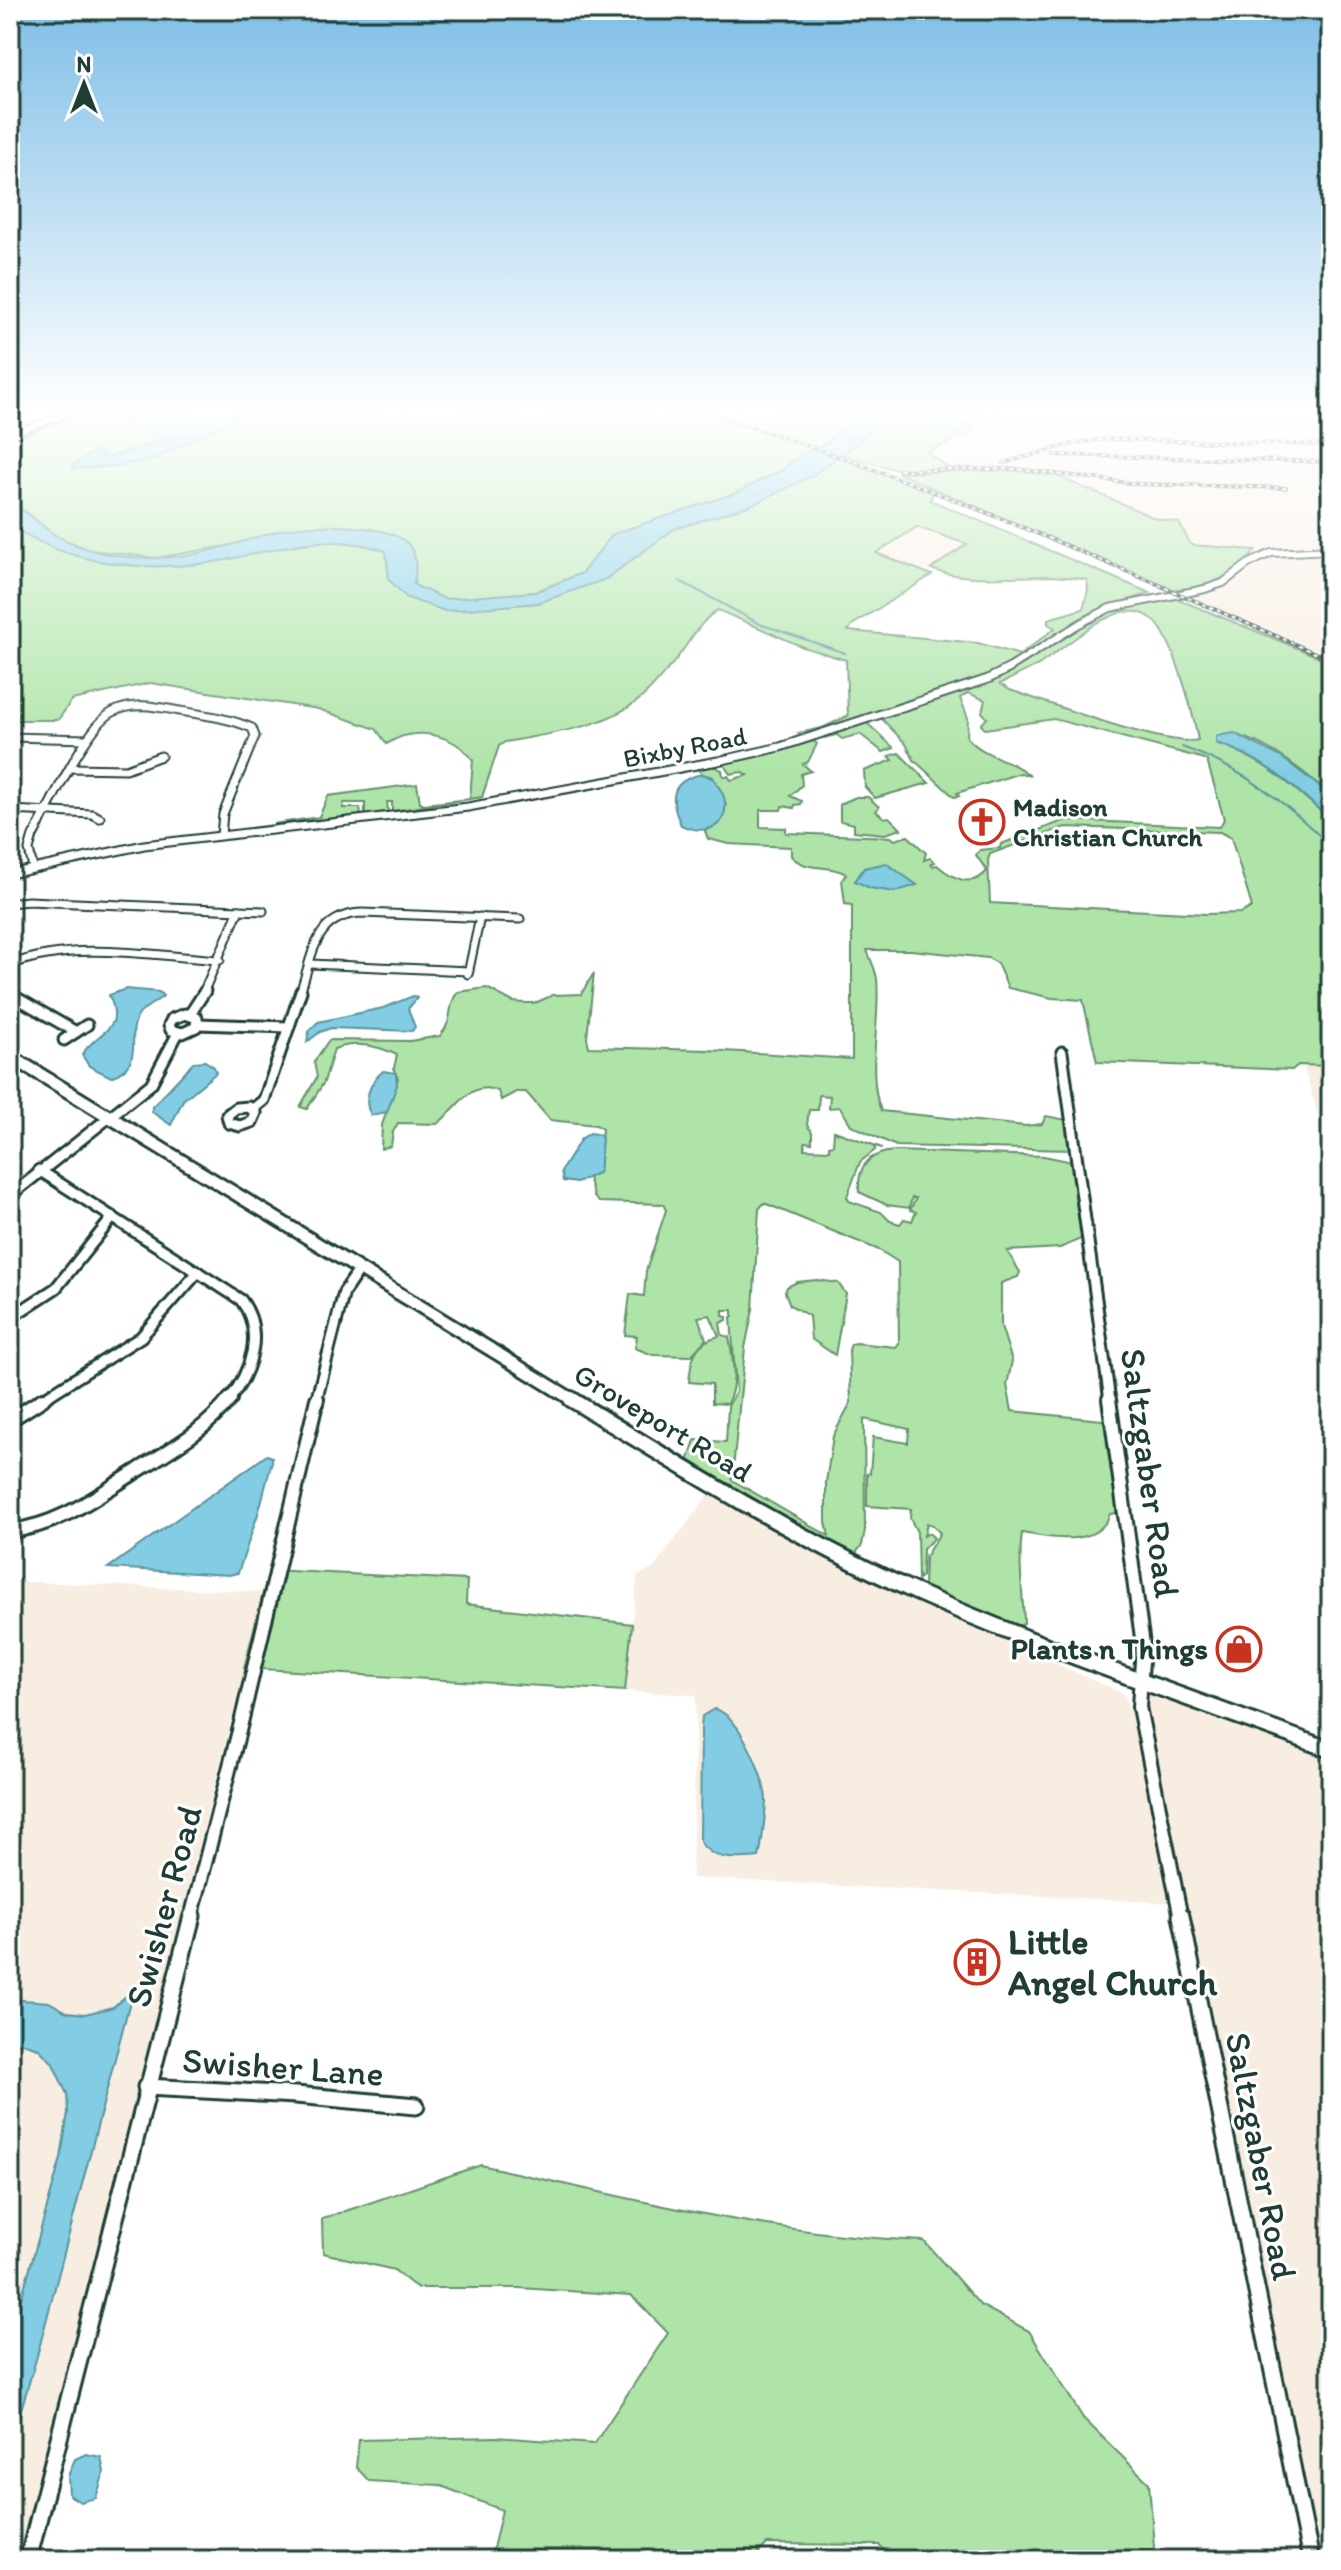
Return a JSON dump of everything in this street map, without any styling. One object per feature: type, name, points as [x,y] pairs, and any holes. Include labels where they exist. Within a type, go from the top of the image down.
[{"type":"main road","name":"Groveport Road","points":[[10,1056],[687,1470],[801,1535],[957,1610],[1331,1750]]},
{"type":"street","name":"Bixby Road","points":[[10,874],[130,847],[484,804],[750,755],[969,685],[1021,663],[1108,609],[1214,587],[1231,579],[1255,559],[1271,553],[1331,550]]},
{"type":"street","points":[[33,868],[30,842],[87,739],[98,722],[111,711],[154,706],[233,720],[252,728],[261,725]]},
{"type":"street","points":[[221,835],[223,814],[255,736],[252,728]]},
{"type":"street","points":[[10,737],[87,739]]},
{"type":"street","points":[[71,768],[126,769],[161,756]]},
{"type":"street","points":[[10,810],[92,814],[100,818]]},
{"type":"street","points":[[10,903],[41,901],[263,911]]},
{"type":"street","points":[[190,1014],[220,960],[239,910]]},
{"type":"street","points":[[253,1109],[264,1100],[323,926],[346,914],[520,919]]},
{"type":"street","points":[[310,964],[468,973],[480,917]]},
{"type":"street","points":[[10,965],[29,956],[61,953],[220,960]]},
{"type":"street","points":[[10,994],[76,1032]]},
{"type":"street","points":[[198,1024],[197,1018],[190,1014],[176,1017],[169,1028],[178,1033],[188,1032],[198,1024],[289,1027]]},
{"type":"street","points":[[64,1040],[87,1025]]},
{"type":"street","points":[[10,1196],[151,1084],[178,1033]]},
{"type":"street","name":"Saltzgaber Road","points":[[1062,1052],[1143,1645],[1139,1679],[1141,1719],[1311,2560]]},
{"type":"street","points":[[10,1531],[35,1528],[69,1516],[199,1432],[229,1405],[249,1365],[254,1323],[245,1304],[235,1294],[39,1170]]},
{"type":"street","points":[[10,1318],[49,1294],[63,1281],[95,1234],[113,1217]]},
{"type":"street","name":"Swisher Road","points":[[28,2560],[241,1723],[290,1505],[344,1292],[359,1270]]},
{"type":"street","points":[[10,1420],[141,1337],[198,1272]]},
{"type":"street","name":"Swisher Lane","points":[[146,2087],[296,2095],[416,2106]]},
{"type":"shaded area","points":[[906,534],[938,534],[968,544],[927,571],[875,553]]},
{"type":"shaded area","points":[[1185,534],[1331,534],[1331,546],[1301,545],[1256,550],[1191,545]]},
{"type":"shaded area","points":[[1331,552],[1331,657],[1187,595],[1224,586],[1271,555]]},
{"type":"shaded area","points":[[1303,1065],[1331,1066],[1331,1157]]},
{"type":"shaded area","points":[[711,1491],[923,1604],[1124,1694],[1136,1725],[1173,1903],[692,1878],[696,1695],[625,1691],[637,1576],[653,1569]]},
{"type":"shaded area","points":[[10,1581],[264,1592],[17,2560],[10,2560]]},
{"type":"shaded area","points":[[1139,1679],[1331,1750],[1331,2560],[1311,2560]]},
{"type":"green space","points":[[10,534],[26,534],[76,556],[150,566],[199,564],[313,542],[360,544],[386,551],[389,580],[445,610],[538,603],[644,549],[667,534],[906,534],[876,553],[932,575],[852,625],[848,631],[978,643],[1020,655],[1055,628],[1048,624],[1048,619],[1083,609],[1087,580],[1048,576],[968,577],[931,569],[967,544],[937,534],[1010,534],[1150,593],[1096,611],[1030,656],[1000,672],[803,738],[798,733],[822,728],[848,716],[846,660],[803,647],[718,610],[700,626],[649,691],[625,709],[593,723],[505,742],[499,746],[482,797],[470,799],[473,760],[455,744],[433,735],[421,734],[398,738],[387,744],[376,729],[318,709],[150,683],[72,700],[58,720],[10,720]]},
{"type":"green space","points":[[53,534],[271,534],[244,543],[156,558],[90,550]]},
{"type":"green space","points":[[325,534],[613,534],[582,573],[535,592],[445,600],[414,585],[408,544]]},
{"type":"green space","points":[[1041,534],[1185,534],[1191,545],[1256,550],[1239,567],[1218,580],[1196,587],[1172,589]]},
{"type":"green space","points":[[1170,596],[1331,662],[1331,795],[1261,744],[1230,735],[1216,736],[1216,743],[1263,765],[1331,821],[1331,1066],[1298,1065],[1292,1070],[1097,1062],[1083,1000],[1052,998],[1008,988],[997,963],[988,958],[911,950],[867,950],[877,979],[874,1063],[881,1111],[1025,1126],[1042,1124],[1046,1116],[1067,1120],[1072,1150],[896,1146],[851,1125],[840,1107],[829,1108],[830,1096],[819,1095],[818,1110],[809,1110],[807,1125],[812,1132],[812,1143],[805,1142],[805,1149],[829,1150],[829,1146],[833,1145],[834,1131],[882,1148],[875,1146],[875,1150],[860,1162],[847,1197],[849,1201],[881,1212],[890,1221],[900,1224],[904,1219],[912,1221],[916,1212],[910,1210],[916,1198],[912,1198],[909,1208],[887,1205],[859,1192],[860,1175],[866,1162],[885,1152],[1044,1156],[1073,1162],[1083,1238],[1060,1248],[1007,1251],[1020,1272],[1018,1277],[1001,1283],[1001,1326],[1012,1361],[1007,1385],[1012,1411],[1102,1420],[1106,1423],[1117,1513],[1110,1514],[1104,1525],[1085,1536],[1059,1538],[1022,1533],[1024,1623],[1020,1626],[927,1589],[924,1585],[925,1557],[940,1533],[927,1523],[924,1536],[929,1533],[934,1538],[923,1549],[922,1576],[918,1579],[917,1532],[910,1518],[911,1509],[867,1506],[867,1474],[870,1473],[873,1437],[908,1443],[909,1429],[864,1419],[865,1530],[862,1545],[855,1554],[787,1521],[688,1462],[695,1440],[726,1442],[728,1406],[736,1392],[733,1310],[723,1310],[727,1320],[720,1323],[722,1335],[729,1337],[733,1362],[733,1388],[727,1404],[712,1403],[712,1384],[689,1382],[695,1353],[704,1342],[719,1336],[710,1315],[698,1317],[706,1339],[691,1356],[653,1355],[635,1348],[637,1336],[625,1335],[630,1294],[644,1296],[646,1271],[666,1210],[663,1204],[599,1202],[594,1197],[588,1177],[599,1172],[602,1129],[596,1125],[550,1120],[526,1092],[516,1092],[501,1100],[498,1091],[488,1088],[471,1092],[437,1124],[398,1123],[391,1146],[381,1149],[382,1125],[398,1078],[394,1068],[397,1055],[366,1045],[334,1049],[324,1082],[307,1109],[300,1107],[317,1077],[314,1062],[329,1040],[410,1041],[440,1036],[458,992],[487,988],[513,1002],[535,1003],[553,995],[581,994],[594,973],[587,1038],[589,1047],[708,1050],[852,1059],[852,905],[845,904],[842,880],[846,874],[797,861],[791,856],[791,847],[729,844],[708,839],[705,831],[720,822],[726,805],[713,777],[702,774],[697,767],[710,765],[722,770],[723,776],[731,780],[748,775],[742,772],[730,774],[723,762],[814,741],[817,744],[808,762],[803,764],[811,771],[801,774],[802,785],[790,796],[802,801],[801,804],[794,808],[782,806],[781,810],[760,810],[760,827],[786,828],[786,833],[891,837],[895,840],[908,836],[926,853],[924,860],[930,858],[935,862],[931,864],[933,866],[937,865],[962,880],[975,879],[987,871],[976,855],[980,850],[1000,848],[1001,844],[1066,820],[1220,827],[1224,819],[1207,761],[1201,758],[1054,719],[985,729],[981,725],[987,718],[982,712],[985,700],[968,693],[960,698],[968,718],[967,737],[981,749],[1030,776],[1020,773],[957,793],[959,796],[954,797],[914,760],[906,744],[881,718],[1008,673],[1107,611]],"holes":[[[1121,612],[1144,614],[1159,626],[1181,674],[1198,740],[1183,741],[1135,731],[1000,684],[1040,664],[1096,623]],[[1065,827],[1220,832],[1231,838],[1252,907],[1241,913],[1206,914],[990,903],[990,854]],[[764,1203],[879,1250],[898,1262],[899,1343],[896,1347],[856,1343],[851,1344],[849,1350],[851,1402],[833,1436],[826,1482],[829,1536],[732,1480],[745,1348],[753,1309],[759,1209]]]},
{"type":"green space","points":[[866,722],[894,748],[883,752],[860,734],[842,739],[837,735],[823,738]]},
{"type":"green space","points":[[899,753],[929,783],[875,798],[865,787],[864,771],[893,760],[889,756]]},
{"type":"green space","points":[[417,784],[420,802],[467,799],[392,811],[392,802],[387,802],[388,812],[365,815],[365,803],[344,803],[343,808],[360,808],[361,815],[351,817],[361,816],[315,822],[340,818],[273,824],[319,817],[328,796]]},
{"type":"green space","points":[[856,797],[868,797],[879,807],[876,811],[884,818],[889,817],[901,829],[885,834],[854,831],[854,824],[840,821],[840,804]]},
{"type":"green space","points":[[817,1280],[838,1283],[846,1294],[835,1355],[811,1339],[809,1316],[790,1305],[785,1292],[787,1287],[797,1282]]},
{"type":"green space","points":[[269,1570],[467,1580],[466,1604],[632,1624],[625,1691],[244,1668]]},
{"type":"green space","points":[[481,2165],[701,2214],[813,2232],[924,2241],[980,2305],[1029,2331],[1083,2418],[1149,2483],[1155,2560],[893,2560],[879,2545],[767,2544],[752,2560],[487,2560],[491,2557],[502,2510],[439,2485],[369,2481],[356,2467],[359,2440],[495,2437],[594,2444],[668,2333],[631,2295],[519,2288],[417,2288],[394,2270],[323,2253],[322,2219]]},
{"type":"water","points":[[26,534],[54,534],[78,546],[104,553],[144,558],[205,552],[268,534],[389,534],[411,548],[416,569],[414,585],[445,599],[535,592],[582,573],[613,534],[667,534],[606,579],[538,603],[445,611],[407,598],[389,580],[386,551],[360,544],[313,542],[199,564],[150,566],[76,556]]},
{"type":"water","points":[[1234,733],[1281,757],[1331,795],[1331,821],[1278,775],[1248,756],[1216,743],[1216,736]]},
{"type":"water","points":[[703,774],[714,779],[721,790],[725,811],[718,824],[697,830],[681,825],[674,798],[679,785]]},
{"type":"water","points":[[886,863],[917,885],[894,892],[870,888],[855,881],[864,868]]},
{"type":"water","points":[[126,989],[159,992],[163,996],[138,1016],[129,1065],[111,1077],[89,1066],[82,1055],[112,1024],[113,1007],[109,995]]},
{"type":"water","points":[[413,996],[417,998],[408,1009],[415,1027],[412,1031],[331,1028],[307,1042],[309,1031],[318,1022],[383,1008]]},
{"type":"water","points":[[205,1061],[214,1067],[216,1073],[183,1100],[171,1125],[152,1112],[152,1107],[194,1062]]},
{"type":"water","points":[[383,1071],[396,1073],[397,1085],[387,1112],[371,1115],[367,1104],[369,1092]]},
{"type":"water","points":[[590,1133],[600,1135],[602,1139],[599,1172],[577,1183],[563,1181],[561,1171],[581,1139]]},
{"type":"water","points":[[267,1455],[272,1457],[272,1461],[238,1573],[108,1568]]},
{"type":"water","points":[[714,1709],[723,1713],[741,1733],[756,1762],[765,1790],[759,1857],[719,1856],[700,1842],[702,1716]]},
{"type":"water","points":[[133,1990],[37,2356],[10,2447],[10,2338],[61,2158],[68,2112],[67,2094],[52,2062],[38,2048],[10,2039],[10,1999],[49,2002],[67,2012],[85,2014],[113,2007]]},
{"type":"water","points":[[86,2454],[101,2457],[104,2472],[96,2498],[80,2502],[69,2495],[68,2476],[75,2459]]},
{"type":"waterway","points":[[680,581],[760,624],[845,653]]},
{"type":"waterway","points":[[1182,747],[1224,765],[1262,788],[1331,847]]},
{"type":"railway","points":[[1038,534],[1331,660]]},
{"type":"place","name":"Madison Christian Church","points":[[982,822]]},
{"type":"place","name":"Plants n Things","points":[[1239,1649]]},
{"type":"place","name":"Little Angel Church","points":[[977,1962]]}]
